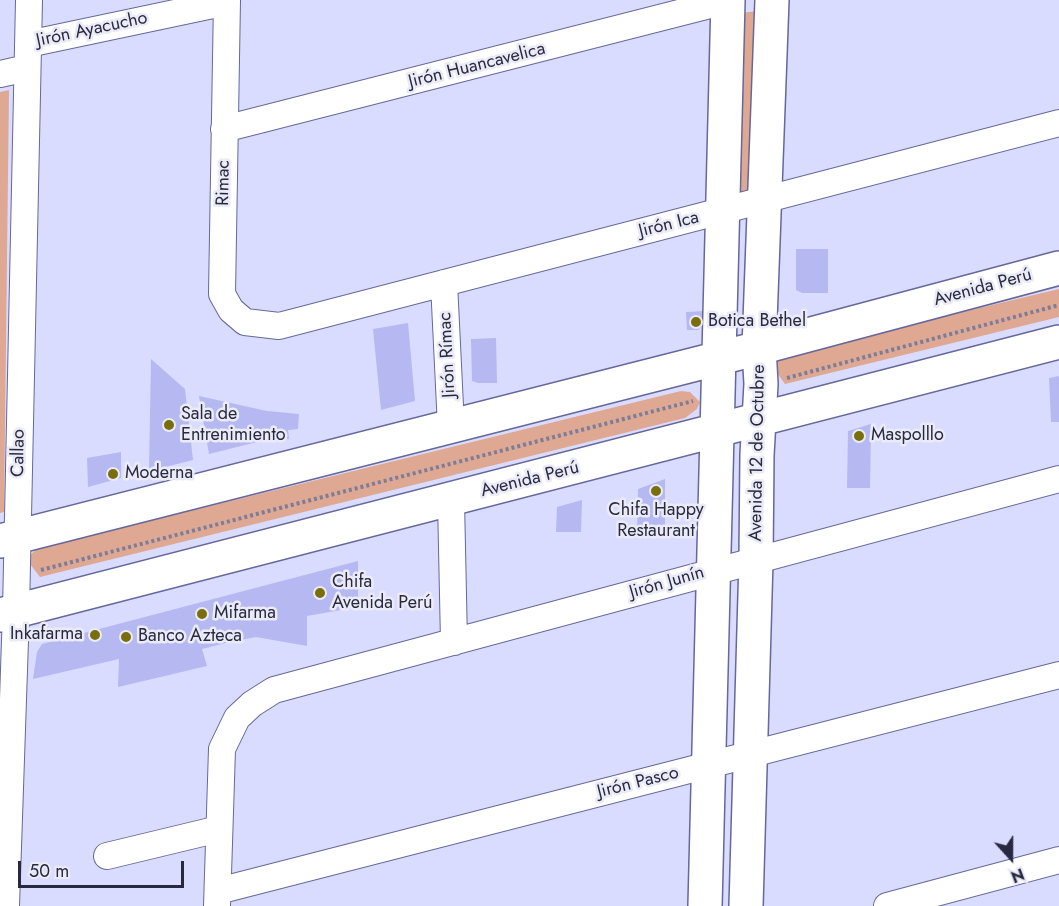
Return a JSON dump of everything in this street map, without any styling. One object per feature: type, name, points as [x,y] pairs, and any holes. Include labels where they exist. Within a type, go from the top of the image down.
[{"type":"main road","points":[[705,906],[729,0]]},
{"type":"main road","name":"Avenida 12 de Octubre","points":[[746,906],[756,560],[756,454],[761,384],[759,348],[772,0]]},
{"type":"main road","name":"Avenida Perú","points":[[8,539],[759,348],[1059,268]]},
{"type":"main road","name":"Avenida Perú","points":[[8,613],[451,501],[1059,342]]},
{"type":"street","name":"Callao","points":[[6,906],[8,613],[16,576],[8,539],[29,0]]},
{"type":"street","name":"Jirón Huancavelica","points":[[224,129],[729,0]]},
{"type":"street","name":"Jirón Ayacucho","points":[[0,74],[28,56],[226,1]]},
{"type":"street","name":"Rimac","points":[[226,1],[222,294],[231,310],[245,322],[279,326]]},
{"type":"street","name":"Jirón Ica","points":[[279,326],[1059,123]]},
{"type":"street","name":"Jirón Rímac","points":[[444,283],[451,427]]},
{"type":"street","name":"Jirón Junín","points":[[219,829],[219,767],[228,733],[237,718],[252,704],[274,690],[1059,479]]},
{"type":"street","points":[[451,501],[454,642]]},
{"type":"street","name":"Jirón Pasco","points":[[218,898],[750,754],[1059,675]]},
{"type":"street","points":[[107,856],[219,829],[218,898]]},
{"type":"street","points":[[887,906],[1059,860]]},
{"type":"path","points":[[761,384],[1059,305]]},
{"type":"path","points":[[16,576],[718,394]]},
{"type":"shaded area","points":[[768,10],[761,195],[736,201],[739,13]]},
{"type":"shaded area","points":[[9,90],[4,512],[0,513],[0,92]]},
{"type":"shaded area","points":[[1059,289],[1059,317],[785,384],[775,370],[775,362],[782,355]]},
{"type":"shaded area","points":[[681,391],[690,392],[700,402],[697,409],[685,418],[40,577],[30,564],[30,555],[38,548]]},
{"type":"building","points":[[796,249],[828,249],[828,293],[802,293],[796,290]]},
{"type":"building","name":"Botica Bethel","points":[[705,311],[703,325],[698,330],[687,330],[686,312]]},
{"type":"building","points":[[408,323],[415,401],[381,410],[373,329]]},
{"type":"building","points":[[496,338],[497,383],[472,381],[471,339]]},
{"type":"building","name":"Sala de Entrenimiento","points":[[151,359],[185,389],[193,460],[149,471]]},
{"type":"building","points":[[1059,376],[1059,422],[1051,422],[1049,378]]},
{"type":"building","points":[[199,396],[267,411],[299,414],[298,429],[288,430],[289,439],[265,440],[209,454]]},
{"type":"building","points":[[871,424],[870,488],[847,488],[848,431]]},
{"type":"building","points":[[121,452],[121,478],[88,487],[87,458]]},
{"type":"building","points":[[665,479],[665,538],[637,537],[638,489]]},
{"type":"building","points":[[582,500],[581,532],[556,532],[557,507]]},
{"type":"building","points":[[358,561],[358,607],[307,616],[307,646],[256,637],[226,643],[202,649],[207,666],[118,687],[119,659],[33,679],[37,652],[42,644]]},
{"type":"place","name":"Botica Bethel","points":[[696,322]]},
{"type":"place","name":"Sala de Entrenimiento","points":[[169,425]]},
{"type":"place","name":"Maspolllo","points":[[859,436]]},
{"type":"place","name":"Moderna","points":[[113,474]]},
{"type":"place","name":"Chifa Happy Restaurant","points":[[656,491]]},
{"type":"place","name":"Chifa Avenida Perú","points":[[320,593]]},
{"type":"place","name":"Mifarma","points":[[202,614]]},
{"type":"place","name":"Inkafarma","points":[[95,635]]},
{"type":"place","name":"Banco Azteca","points":[[126,637]]}]
